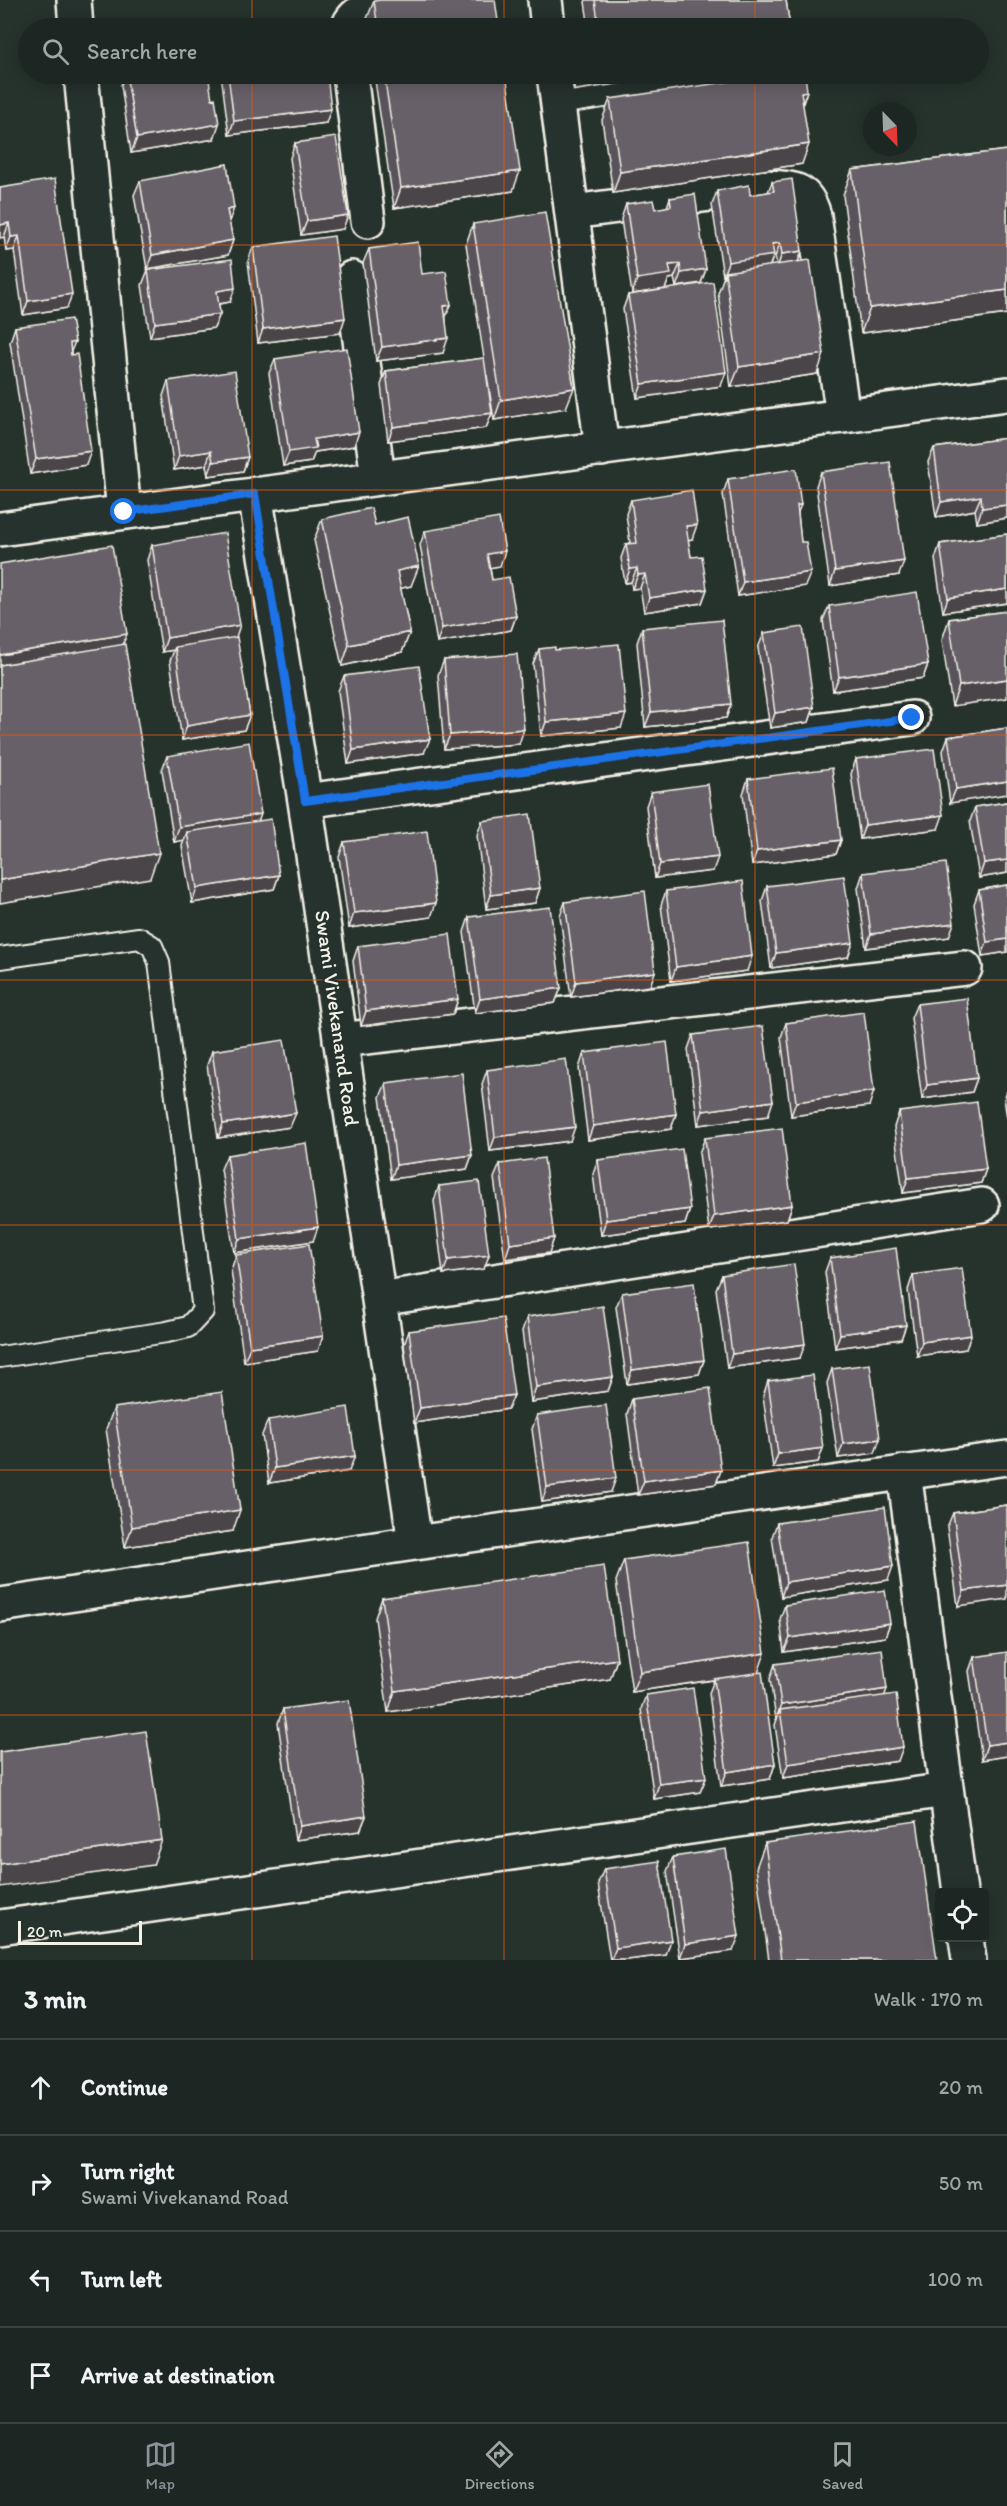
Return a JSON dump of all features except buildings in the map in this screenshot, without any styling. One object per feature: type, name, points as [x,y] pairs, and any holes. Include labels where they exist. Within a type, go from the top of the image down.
[{"type":"street","points":[[74,0],[75,18]]},
{"type":"street","points":[[354,18],[362,11],[378,6],[430,0]]},
{"type":"street","points":[[545,0],[547,18]]},
{"type":"street","points":[[82,84],[124,512]]},
{"type":"street","points":[[352,84],[368,221]]},
{"type":"street","points":[[556,89],[602,448]]},
{"type":"street","points":[[572,212],[765,188],[796,189],[810,201],[814,216],[843,416]]},
{"type":"street","points":[[352,278],[378,478]]},
{"type":"street","points":[[0,530],[1007,394]]},
{"type":"street","name":"Swami Vivekanand Road","points":[[255,494],[305,801],[415,1543]]},
{"type":"street","points":[[305,801],[912,718]]},
{"type":"street","points":[[340,1040],[965,968]]},
{"type":"street","points":[[379,1299],[982,1205]]},
{"type":"street","points":[[0,1605],[1007,1458]]},
{"type":"street","points":[[904,1472],[959,1888]]},
{"type":"street","points":[[0,1927],[946,1790]]},
{"type":"street","points":[[967,1942],[969,1960]]},
{"type":"lane","points":[[556,89],[622,84]]},
{"type":"lane","points":[[0,958],[139,938],[152,946],[159,962],[203,1311],[188,1327],[167,1332],[0,1357]]},
{"type":"route","points":[[124,512],[255,494],[305,801],[912,718]]}]
